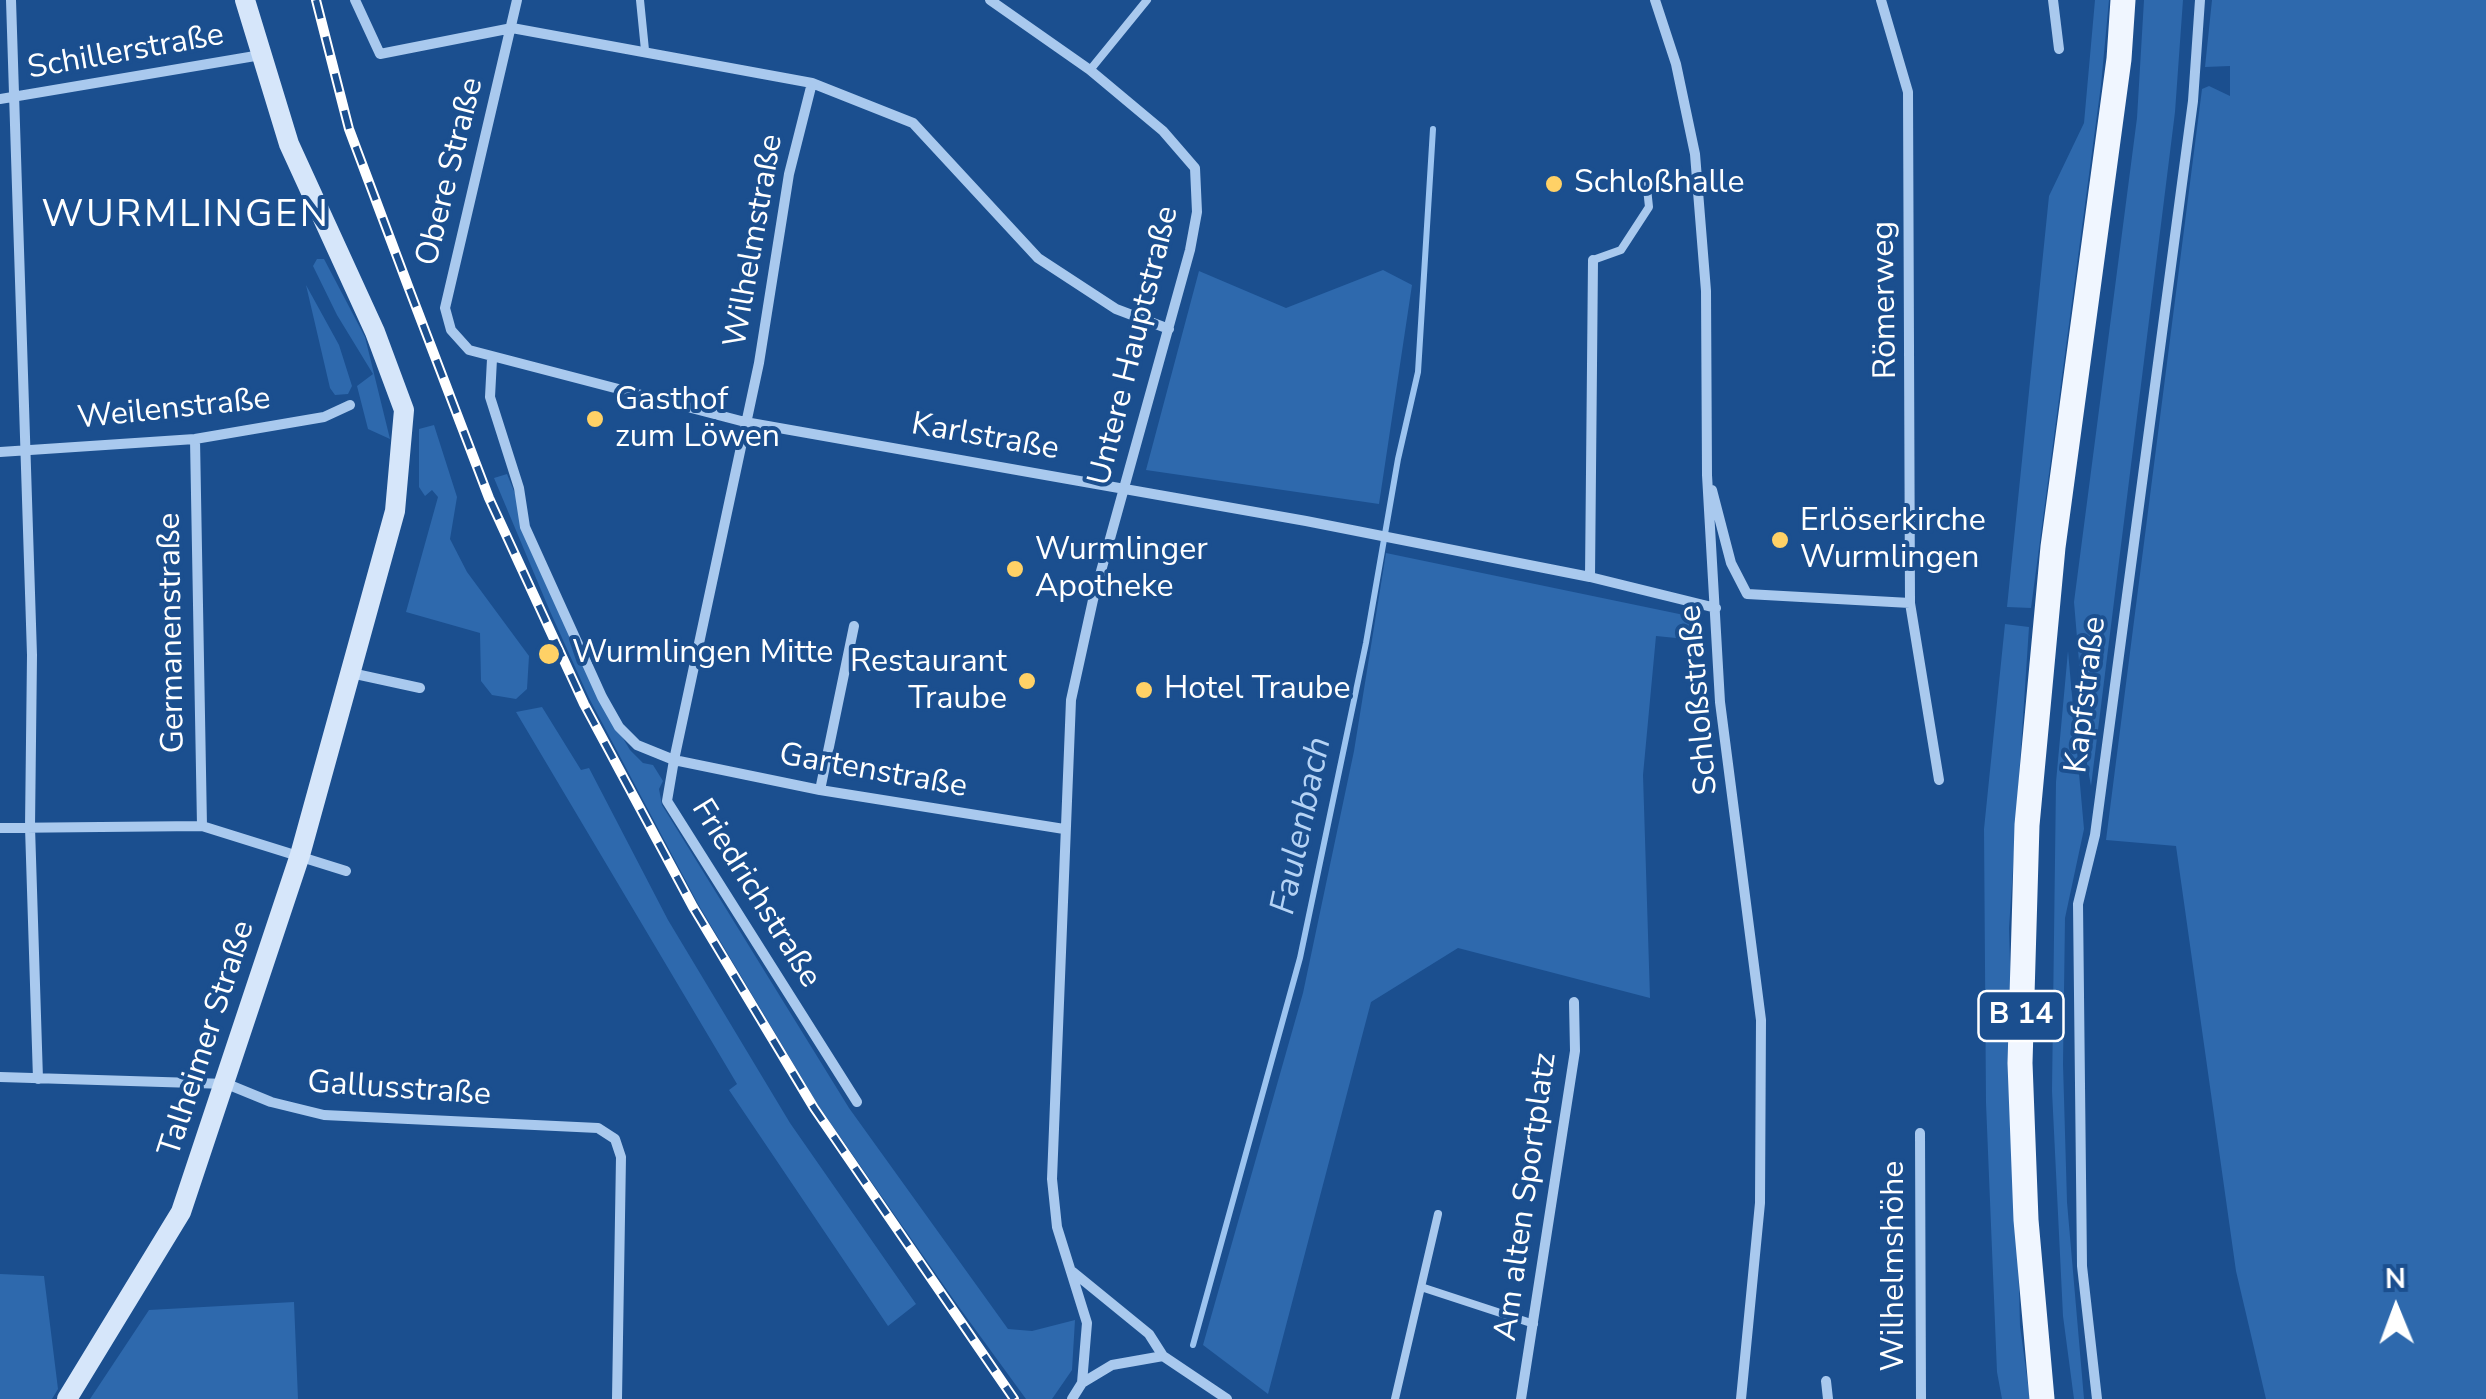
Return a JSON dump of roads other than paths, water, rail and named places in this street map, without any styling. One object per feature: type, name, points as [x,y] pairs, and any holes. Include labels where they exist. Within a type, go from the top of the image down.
[{"type":"main road","name":"B 14","points":[[2042,1399],[2026,1220],[2020,1063],[2027,826],[2049,595],[2119,59],[2122,0]]},
{"type":"street","points":[[11,0],[18,98],[23,450],[32,655],[30,827],[38,1079]]},
{"type":"street","name":"Talheimer Straße","points":[[67,1399],[181,1212],[227,1084],[300,855],[395,511],[404,410],[289,144],[245,0]]},
{"type":"street","points":[[355,0],[380,54],[512,28],[812,83],[912,123],[1038,258],[1116,309],[1169,329]]},
{"type":"street","name":"Obere Straße","points":[[492,359],[469,350],[451,330],[445,308],[518,0]]},
{"type":"street","name":"Untere Hauptstraße","points":[[990,0],[1090,70],[1163,132],[1195,168],[1198,212],[1093,600],[1072,700],[1052,1179],[1057,1227],[1087,1323],[1082,1383]]},
{"type":"street","name":"Schloßstraße","points":[[1655,0],[1676,64],[1695,154],[1706,291],[1707,475],[1720,702],[1754,959],[1763,1080],[1760,1203],[1741,1399]]},
{"type":"street","name":"Römerweg","points":[[1881,0],[1908,92],[1910,603],[1939,780]]},
{"type":"street","points":[[2053,0],[2059,48]]},
{"type":"street","name":"Kapfstraße","points":[[2097,1399],[2082,1266],[2078,904],[2095,834],[2193,100],[2200,0]]},
{"type":"street","name":"Schillerstraße","points":[[0,98],[261,55]]},
{"type":"street","name":"Wilhelmstraße","points":[[674,760],[745,422],[789,174],[812,83]]},
{"type":"street","points":[[1590,577],[1593,260]]},
{"type":"street","points":[[492,359],[490,397],[519,488],[525,526],[570,630],[619,727],[637,745],[674,760]]},
{"type":"street","name":"Karlstraße","points":[[492,359],[745,422],[1374,535],[1590,577],[1716,608]]},
{"type":"street","name":"Weilenstraße","points":[[0,452],[196,439],[324,417],[350,405]]},
{"type":"street","name":"Germanenstraße","points":[[196,439],[202,826]]},
{"type":"street","points":[[1707,475],[1731,562],[1747,594],[1910,603]]},
{"type":"street","points":[[820,790],[854,626]]},
{"type":"street","points":[[352,673],[420,688]]},
{"type":"street","name":"Gartenstraße","points":[[674,760],[820,790],[1064,829]]},
{"type":"street","name":"Friedrichstraße","points":[[674,760],[668,800],[858,1102]]},
{"type":"street","points":[[0,828],[202,826],[346,871]]},
{"type":"street","name":"Am alten Sportplatz","points":[[1521,1399],[1575,1051],[1574,1002]]},
{"type":"street","name":"Gallusstraße","points":[[0,1077],[227,1084],[271,1102],[324,1115],[598,1128],[615,1139],[621,1157],[618,1399]]},
{"type":"street","name":"Wilhelmshöhe","points":[[1920,1133],[1921,1399]]},
{"type":"street","points":[[1072,1271],[1149,1334],[1163,1356],[1227,1399]]},
{"type":"street","points":[[1072,1399],[1082,1383],[1112,1365],[1163,1356]]},
{"type":"street","points":[[1826,1381],[1828,1399]]},
{"type":"lane","points":[[640,0],[645,50]]},
{"type":"lane","points":[[1090,70],[1147,0]]},
{"type":"lane","points":[[1593,260],[1622,250],[1649,208],[1646,178]]},
{"type":"lane","points":[[1395,1399],[1438,1214]]},
{"type":"lane","points":[[1421,1287],[1534,1324]]},
{"type":"waterway","name":"Faulenbach","points":[[1193,1345],[1300,958],[1366,643],[1398,459],[1418,372],[1433,129]]},
{"type":"railway","points":[[316,0],[349,129],[408,286],[489,498],[584,704],[693,907],[814,1108],[1014,1399]]},
{"type":"place","name":"Schloßhalle","points":[[1554,184]]},
{"type":"place","name":"Gasthof zum Löwen","points":[[595,419]]},
{"type":"place","name":"Erlöserkirche Wurmlingen","points":[[1780,540]]},
{"type":"place","name":"Wurmlinger Apotheke","points":[[1015,569]]},
{"type":"place","name":"Wurmlingen Mitte","points":[[549,654]]},
{"type":"place","name":"Restaurant Traube","points":[[1027,681]]},
{"type":"place","name":"Hotel Traube","points":[[1144,690]]},
{"type":"district","name":"WURMLINGEN","points":[[186,217]]}]
